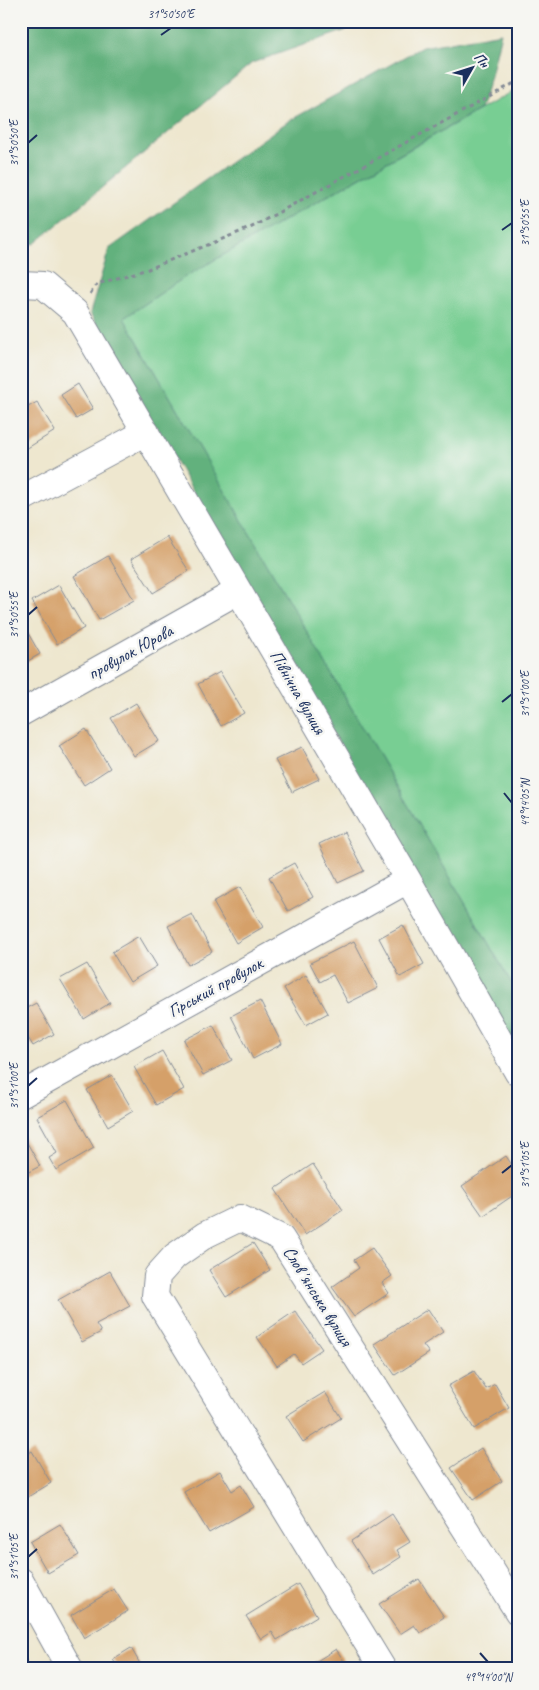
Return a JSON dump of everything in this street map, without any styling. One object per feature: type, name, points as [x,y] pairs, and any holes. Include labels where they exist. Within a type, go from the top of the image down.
[{"type":"street","name":"Північна вулиця","points":[[21,284],[43,285],[75,312],[408,880],[518,1073]]},
{"type":"street","points":[[21,499],[146,432]]},
{"type":"street","name":"провулок Юрова","points":[[21,713],[238,591]]},
{"type":"street","name":"Гірський провулок","points":[[21,1095],[408,880]]},
{"type":"street","name":"Словʼянська вулиця","points":[[383,1669],[155,1296],[157,1276],[175,1256],[205,1235],[240,1218],[281,1238],[518,1612]]},
{"type":"street","points":[[21,1581],[70,1669]]},
{"type":"path","points":[[75,312],[97,284],[148,269],[252,228],[518,81]]},
{"type":"green space","points":[[21,21],[372,21],[252,63],[34,244],[21,242]]},
{"type":"green space","points":[[501,33],[490,80],[480,109],[188,275],[124,318],[518,994],[518,1053],[90,313],[109,249],[287,122],[422,47]]},
{"type":"green space","points":[[518,88],[518,994],[124,318],[188,275]]},
{"type":"building","points":[[78,384],[93,409],[76,419],[61,395]]},
{"type":"building","points":[[37,402],[55,431],[21,452],[21,411]]},
{"type":"building","points":[[167,537],[189,571],[153,593],[131,559]]},
{"type":"building","points":[[108,556],[134,600],[99,620],[74,576]]},
{"type":"building","points":[[59,585],[84,628],[57,644],[32,601]]},
{"type":"building","points":[[21,621],[40,654],[21,665]]},
{"type":"building","points":[[220,672],[244,713],[221,726],[198,684]]},
{"type":"building","points":[[136,703],[159,741],[134,756],[111,718]]},
{"type":"building","points":[[86,729],[110,768],[84,785],[59,746]]},
{"type":"building","points":[[302,747],[319,779],[292,792],[275,760]]},
{"type":"building","points":[[344,832],[364,871],[338,883],[319,844]]},
{"type":"building","points":[[294,863],[313,897],[288,911],[269,877]]},
{"type":"building","points":[[240,887],[263,927],[236,943],[213,902]]},
{"type":"building","points":[[192,914],[212,952],[188,965],[168,926]]},
{"type":"building","points":[[403,925],[424,964],[400,977],[379,938]]},
{"type":"building","points":[[139,936],[157,966],[130,982],[112,952]]},
{"type":"building","points":[[354,941],[378,988],[348,1003],[333,975],[320,982],[310,963]]},
{"type":"building","points":[[87,964],[110,1003],[84,1019],[60,979]]},
{"type":"building","points":[[306,975],[328,1013],[306,1025],[284,988]]},
{"type":"building","points":[[260,1001],[282,1044],[253,1059],[231,1016]]},
{"type":"building","points":[[36,1003],[54,1034],[33,1046],[21,1026],[21,1011]]},
{"type":"building","points":[[213,1025],[232,1060],[203,1075],[184,1040]]},
{"type":"building","points":[[162,1051],[184,1089],[156,1105],[134,1067]]},
{"type":"building","points":[[112,1075],[133,1111],[108,1126],[87,1090]]},
{"type":"building","points":[[67,1100],[94,1148],[56,1170],[49,1158],[57,1153],[37,1117]]},
{"type":"building","points":[[21,1132],[40,1166],[21,1176]]},
{"type":"building","points":[[506,1156],[518,1174],[518,1192],[483,1216],[462,1186]]},
{"type":"building","points":[[313,1164],[343,1210],[305,1235],[275,1189]]},
{"type":"building","points":[[253,1243],[270,1270],[226,1297],[209,1270]]},
{"type":"building","points":[[372,1248],[392,1276],[382,1283],[389,1293],[354,1317],[332,1287],[359,1268],[354,1260]]},
{"type":"building","points":[[110,1271],[130,1306],[96,1324],[101,1332],[82,1342],[58,1300]]},
{"type":"building","points":[[428,1309],[443,1332],[423,1345],[429,1353],[395,1375],[374,1344]]},
{"type":"building","points":[[295,1311],[322,1349],[301,1363],[294,1354],[277,1366],[257,1337]]},
{"type":"building","points":[[474,1371],[486,1389],[495,1384],[509,1408],[474,1429],[448,1386]]},
{"type":"building","points":[[325,1392],[341,1418],[303,1442],[286,1416]]},
{"type":"building","points":[[481,1448],[502,1481],[473,1500],[451,1468]]},
{"type":"building","points":[[32,1451],[51,1483],[21,1501],[21,1458]]},
{"type":"building","points":[[220,1471],[232,1491],[241,1485],[254,1507],[209,1533],[184,1492]]},
{"type":"building","points":[[392,1514],[410,1542],[397,1550],[401,1557],[373,1575],[351,1541]]},
{"type":"building","points":[[60,1524],[79,1555],[48,1573],[30,1542]]},
{"type":"building","points":[[419,1579],[444,1617],[420,1633],[414,1625],[400,1634],[379,1604]]},
{"type":"building","points":[[298,1584],[317,1616],[277,1640],[272,1632],[261,1639],[246,1616]]},
{"type":"building","points":[[114,1589],[128,1611],[84,1638],[71,1615]]},
{"type":"building","points":[[131,1648],[143,1669],[115,1669],[117,1667],[113,1659]]},
{"type":"building","points":[[336,1649],[349,1669],[304,1669]]},
{"type":"building","points":[[25,1658],[31,1669],[21,1669],[21,1660]]}]
